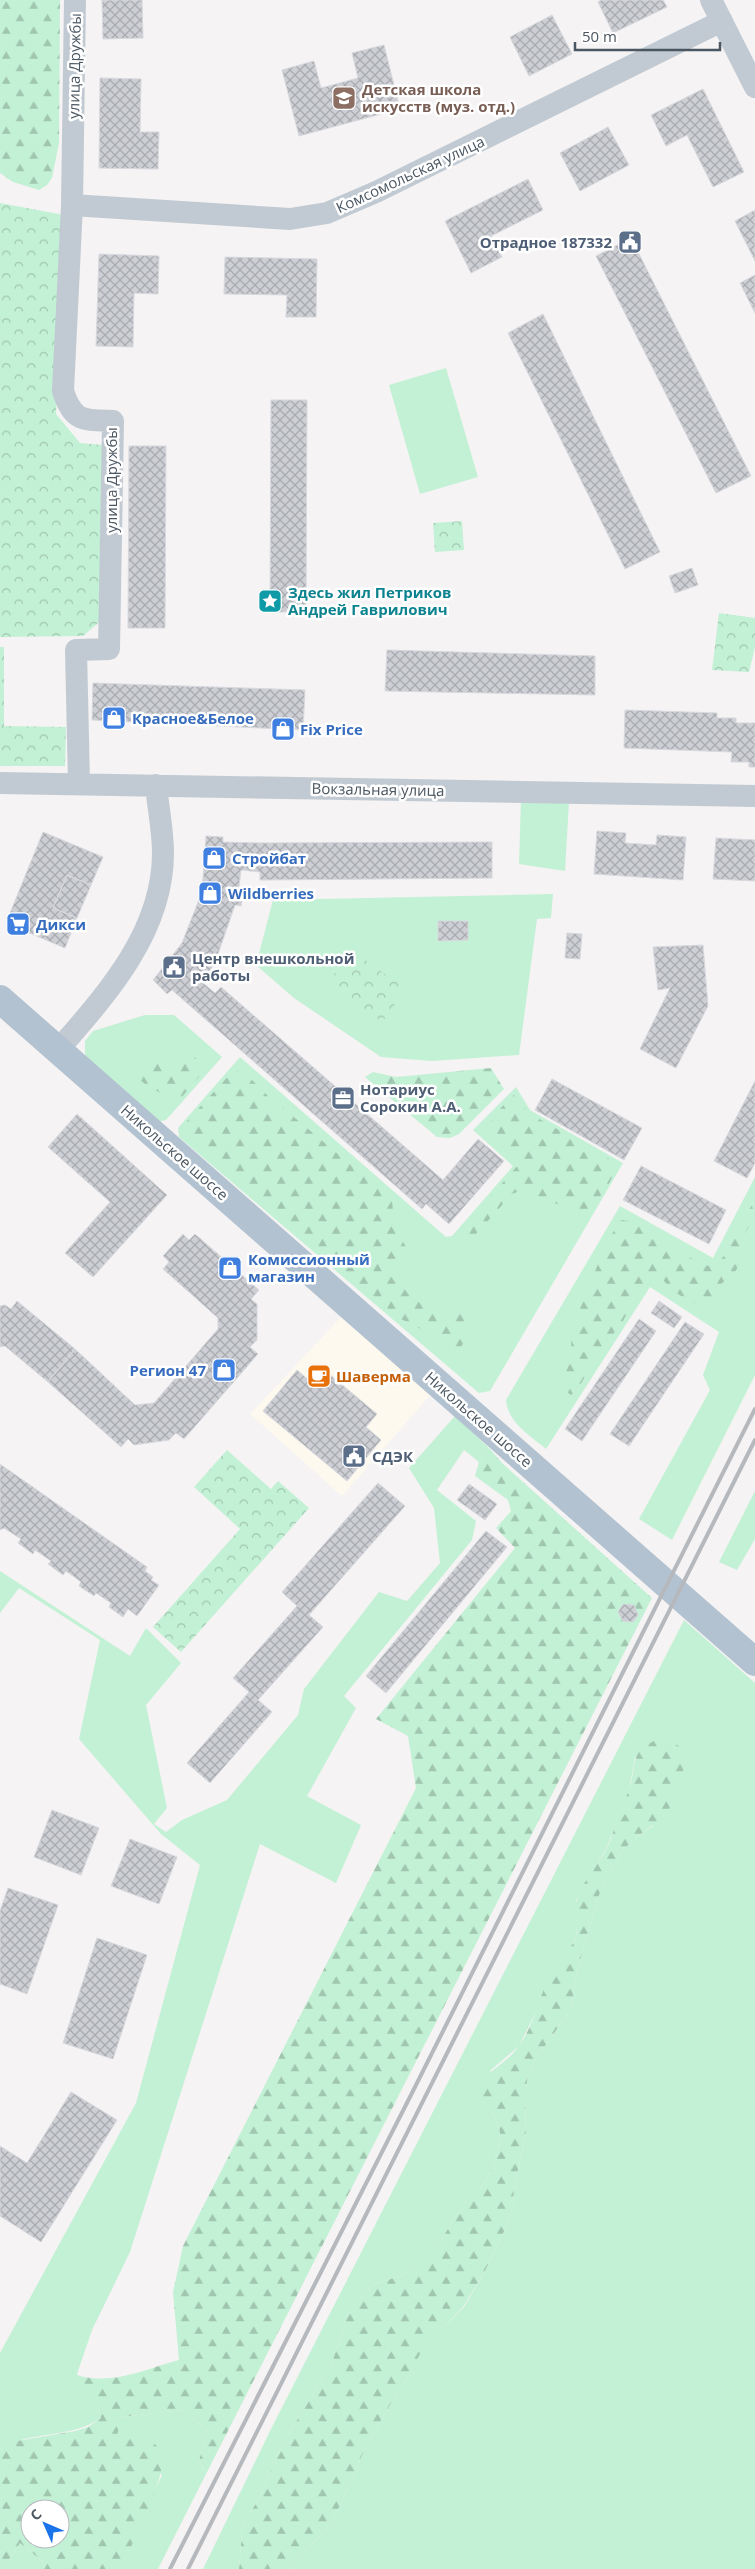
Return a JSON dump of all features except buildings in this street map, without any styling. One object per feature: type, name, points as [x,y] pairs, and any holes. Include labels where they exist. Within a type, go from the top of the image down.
[{"type":"main road","name":"Никольское шоссе","points":[[0,999],[755,1662]]},
{"type":"street","name":"улица Дружбы","points":[[75,0],[72,205],[63,391],[69,409],[82,419],[113,421],[109,649],[76,650],[79,783]]},
{"type":"street","points":[[711,0],[755,87]]},
{"type":"street","name":"Комсомольская улица","points":[[72,205],[290,219],[327,213],[376,192],[722,21]]},
{"type":"street","name":"Вокзальная улица","points":[[0,783],[755,796]]},
{"type":"street","points":[[58,1050],[96,1008],[120,976],[144,931],[159,892],[163,853],[156,785]]},
{"type":"shaded area","points":[[343,1315],[433,1392],[342,1496],[250,1414]]},
{"type":"green space","points":[[0,0],[60,0],[59,143],[52,178],[47,185],[39,190],[13,182],[0,173]]},
{"type":"green space","points":[[0,203],[64,215],[56,414],[80,443],[102,445],[104,618],[83,636],[0,637]]},
{"type":"green space","points":[[446,368],[478,477],[420,494],[389,385]]},
{"type":"green space","points":[[462,521],[464,550],[435,552],[433,523]]},
{"type":"green space","points":[[719,613],[755,618],[755,647],[749,672],[712,670]]},
{"type":"green space","points":[[0,647],[4,647],[4,726],[66,727],[65,766],[0,766]]},
{"type":"green space","points":[[521,799],[569,802],[565,871],[519,864]]},
{"type":"green space","points":[[553,894],[551,918],[537,919],[519,1055],[432,1061],[381,1057],[294,998],[256,965],[273,900]]},
{"type":"green space","points":[[351,950],[406,989],[382,1022],[328,983]]},
{"type":"green space","points":[[145,1015],[174,1015],[222,1057],[166,1120],[157,1122],[85,1057],[85,1041],[93,1031]]},
{"type":"green space","points":[[185,1052],[191,1053],[206,1069],[180,1099],[176,1100],[150,1088],[140,1079],[135,1066],[143,1060],[161,1056],[174,1063]]},
{"type":"green space","points":[[240,1057],[446,1237],[452,1236],[513,1166],[473,1130],[516,1087],[530,1110],[623,1163],[490,1391],[479,1393],[179,1137],[178,1128]]},
{"type":"green space","points":[[491,1068],[504,1089],[459,1134],[450,1138],[437,1137],[365,1077],[373,1072],[396,1077]]},
{"type":"green space","points":[[234,1070],[247,1075],[268,1096],[269,1105],[273,1112],[278,1115],[283,1108],[392,1199],[394,1226],[409,1252],[402,1262],[396,1264],[389,1263],[383,1269],[412,1297],[424,1305],[438,1309],[455,1308],[463,1312],[466,1334],[460,1348],[455,1351],[429,1333],[399,1318],[185,1136],[184,1127],[186,1122]]},
{"type":"green space","points":[[514,1095],[529,1113],[613,1161],[614,1173],[596,1202],[586,1212],[550,1202],[528,1191],[512,1194],[468,1243],[463,1243],[459,1235],[461,1231],[518,1165],[503,1150],[490,1132],[492,1119]]},
{"type":"green space","points":[[755,1177],[755,1375],[672,1540],[639,1519],[710,1390],[703,1375],[719,1332],[650,1287],[546,1449],[515,1422],[506,1400],[620,1206],[713,1258]]},
{"type":"green space","points":[[755,1199],[755,1219],[743,1235],[740,1263],[735,1272],[721,1284],[717,1292],[704,1305],[680,1295],[661,1276],[652,1277],[640,1289],[623,1321],[596,1357],[578,1389],[571,1395],[564,1390],[563,1381],[572,1355],[570,1328],[576,1321],[608,1240],[621,1220],[640,1224],[685,1255],[710,1266],[717,1263],[725,1255]]},
{"type":"green space","points":[[455,1416],[489,1448],[479,1462],[464,1450],[437,1490],[476,1521],[472,1540],[344,1696],[356,1708],[307,1796],[361,1825],[336,1883],[260,1844],[130,2252],[92,2330],[77,2374],[97,2406],[101,2418],[77,2429],[25,2439],[0,2449],[0,2353],[136,2103],[200,1865],[161,1834],[79,1739],[100,1640],[19,1588],[0,1613],[0,1571],[130,1656],[146,1628],[181,1663],[146,1705],[167,1808],[154,1824],[166,1832],[182,1820],[227,1800],[298,1715],[304,1689],[379,1592],[407,1601],[440,1563],[434,1508],[409,1468]]},
{"type":"green space","points":[[489,1448],[503,1464],[652,1598],[206,2474],[199,2461],[207,2430],[182,2410],[121,2417],[117,2436],[142,2438],[154,2443],[161,2453],[162,2463],[160,2477],[148,2511],[120,2569],[44,2569],[43,2562],[27,2549],[70,2549],[70,2499],[20,2499],[20,2543],[3,2569],[0,2569],[0,2449],[11,2442],[75,2431],[88,2427],[101,2418],[97,2406],[77,2375],[103,2379],[141,2372],[179,2360],[173,2292],[183,2246],[416,1788],[408,1736],[376,1719],[515,1548],[496,1528],[511,1511],[508,1500],[475,1476],[479,1462]]},
{"type":"green space","points":[[227,1450],[271,1489],[278,1481],[309,1508],[181,1652],[153,1627],[240,1529],[194,1487]]},
{"type":"green space","points":[[755,1491],[755,1539],[737,1570],[719,1562]]},
{"type":"green space","points":[[684,1620],[755,1683],[755,2569],[290,2569],[333,2521],[364,2451],[396,2394],[407,2379],[423,2347],[464,2307],[483,2275],[507,2225],[513,2207],[514,2188],[526,2133],[525,2095],[528,2076],[535,2060],[571,2009],[577,1972],[597,1900],[604,1883],[623,1850],[653,1826],[686,1762],[635,1757],[629,1792],[606,1849],[576,1900],[578,1918],[576,1936],[569,1951],[557,1963],[519,2046],[491,2070],[483,2101],[494,2115],[500,2132],[498,2150],[492,2169],[481,2188],[466,2201],[437,2246],[424,2260],[406,2274],[372,2285],[349,2311],[332,2363],[283,2443],[258,2500],[248,2516],[242,2532],[239,2569],[203,2569],[272,2427]]},
{"type":"green space","points":[[663,1738],[679,1746],[686,1762],[667,1815],[623,1850],[604,1883],[597,1900],[577,1972],[571,2009],[535,2060],[528,2076],[525,2095],[526,2133],[514,2188],[513,2207],[507,2225],[483,2275],[463,2307],[423,2348],[407,2379],[396,2394],[364,2451],[333,2521],[290,2569],[239,2569],[242,2532],[248,2516],[258,2500],[283,2443],[332,2363],[349,2311],[372,2285],[406,2274],[424,2260],[437,2246],[466,2201],[481,2188],[492,2169],[498,2150],[500,2132],[494,2115],[483,2101],[480,2083],[514,2052],[530,2027],[546,1984],[556,1964],[570,1948],[576,1936],[577,1899],[609,1844],[630,1787],[638,1754],[643,1748]]},
{"type":"green space","points":[[182,2410],[207,2430],[199,2461],[206,2474],[158,2569],[120,2569],[162,2475],[117,2436],[120,2417]]},
{"type":"green space","points":[[20,2543],[20,2549],[27,2549],[43,2562],[44,2569],[3,2569]]},
{"type":"railway","points":[[170,2569],[413,2091],[755,1409]]},
{"type":"railway","points":[[188,2569],[755,1440]]},
{"type":"place","name":"Детская школа искусств (муз. отд.)","points":[[344,98]]},
{"type":"place","name":"Отрадное 187332","points":[[630,242]]},
{"type":"place","name":"Здесь жил Петриков Андрей Гаврилович","points":[[270,601]]},
{"type":"place","name":"Красное&Белое","points":[[114,718]]},
{"type":"place","name":"Fix Price","points":[[283,729]]},
{"type":"place","name":"Стройбат","points":[[214,858]]},
{"type":"place","name":"Wildberries","points":[[210,893]]},
{"type":"place","name":"Дикси","points":[[18,924]]},
{"type":"place","name":"Центр внешкольной работы","points":[[174,967]]},
{"type":"place","name":"Нотариус Сорокин А.А.","points":[[343,1098]]},
{"type":"place","name":"Комиссионный магазин","points":[[230,1268]]},
{"type":"place","name":"Регион 47","points":[[224,1370]]},
{"type":"place","name":"Шаверма","points":[[319,1376]]},
{"type":"place","name":"СДЭК","points":[[354,1456]]}]
